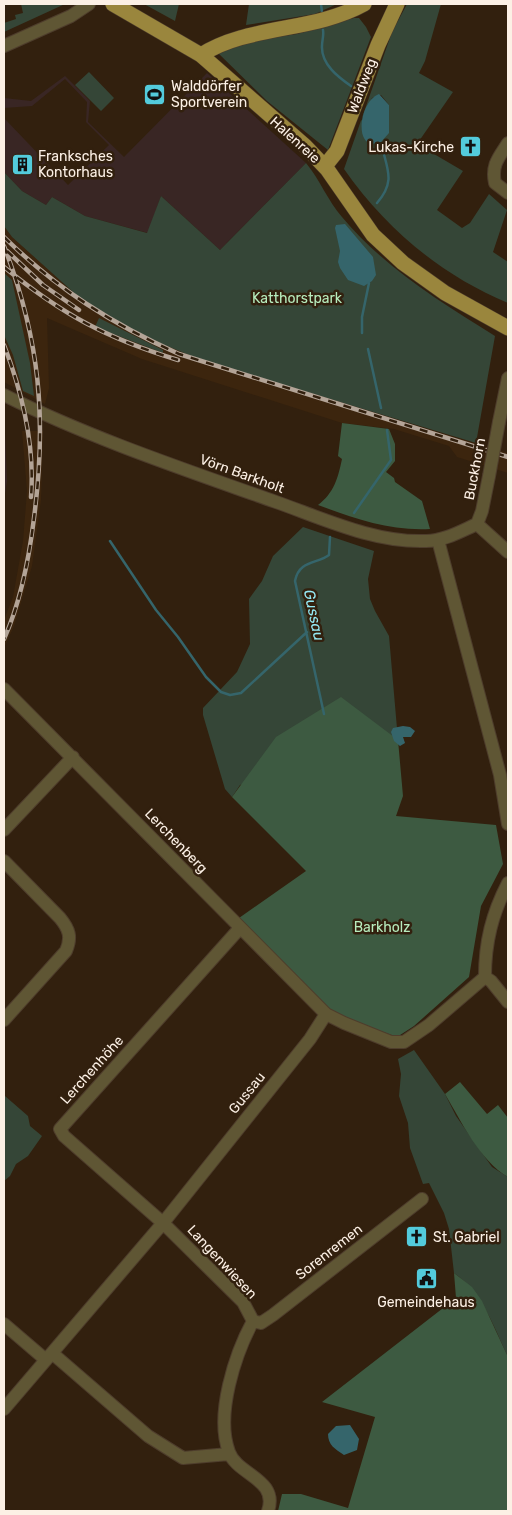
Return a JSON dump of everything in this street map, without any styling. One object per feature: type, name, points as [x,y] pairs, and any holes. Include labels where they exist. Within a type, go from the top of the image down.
[{"type":"main road","name":"Halenreie","points":[[113,4],[201,55],[305,146],[325,166],[362,220],[392,253],[433,285],[508,328]]},
{"type":"main road","name":"Waldweg","points":[[325,166],[337,150],[378,44],[397,4]]},
{"type":"main road","points":[[201,55],[239,40],[341,16],[362,5]]},
{"type":"street","points":[[59,22],[74,4]]},
{"type":"street","points":[[4,46],[59,22],[77,13],[89,4]]},
{"type":"street","points":[[508,143],[495,162],[493,169],[495,183],[508,193]]},
{"type":"street","name":"Buckhorn","points":[[476,524],[482,511],[508,378]]},
{"type":"street","name":"Vörn Barkholt","points":[[4,395],[50,417],[149,455],[352,528],[398,540],[428,541],[438,540],[476,524]]},
{"type":"street","points":[[476,524],[508,552]]},
{"type":"street","points":[[438,540],[500,775],[508,824]]},
{"type":"street","name":"Lerchenberg","points":[[4,689],[326,1014]]},
{"type":"street","points":[[4,830],[73,757]]},
{"type":"street","points":[[4,861],[60,918],[67,927],[70,942],[66,951],[4,1020]]},
{"type":"street","points":[[326,1014],[344,1024],[391,1042],[404,1042],[436,1020],[485,977],[488,928],[497,904],[508,883]]},
{"type":"street","name":"Lerchenhöhe","points":[[164,1223],[64,1136],[60,1129],[240,928]]},
{"type":"street","points":[[485,977],[491,981],[508,1002]]},
{"type":"street","name":"Gussau","points":[[4,1409],[164,1223],[188,1190],[310,1039],[326,1014]]},
{"type":"street","name":"Sorenremen","points":[[253,1321],[261,1323],[273,1315],[422,1199]]},
{"type":"street","name":"Langenwiesen","points":[[164,1223],[243,1302],[253,1321],[243,1339],[227,1400],[224,1425],[229,1454]]},
{"type":"street","points":[[4,1324],[49,1356],[148,1436],[183,1458],[229,1454],[269,1491],[271,1504],[268,1511]]},
{"type":"shaded area","points":[[207,73],[306,163],[220,250],[161,196],[148,233],[85,216],[52,197],[46,205],[22,191],[4,172],[4,118],[68,185],[109,145],[86,122],[87,102],[65,79],[32,106],[4,108],[4,98],[31,101],[65,76],[90,101],[88,122],[124,157]]},
{"type":"shaded area","points":[[4,226],[12,237],[82,300],[204,361],[508,453],[508,473],[457,457],[449,446],[394,429],[342,423],[142,359],[47,318],[49,388],[45,404],[4,382]]},
{"type":"shaded area","points":[[4,409],[7,481],[4,500]]},
{"type":"shaded area","points":[[22,431],[43,431],[41,500],[32,566],[14,626],[4,648],[4,620],[13,597],[23,541],[27,491]]},
{"type":"green space","points":[[21,4],[65,4],[4,32],[4,23],[16,19],[15,15],[23,13]]},
{"type":"green space","points":[[144,4],[179,4],[175,21]]},
{"type":"green space","points":[[249,4],[337,4],[315,14],[246,25]]},
{"type":"green space","points":[[407,4],[441,4],[425,61],[419,73],[453,92],[417,144],[463,171],[437,210],[462,228],[470,223],[489,194],[507,210],[493,252],[508,262],[508,303],[460,279],[417,248],[378,211],[344,169],[361,120],[389,133],[389,105],[381,95],[372,98],[362,119],[392,32]]},
{"type":"green space","points":[[359,18],[371,37],[328,150],[267,101],[217,52],[249,41],[297,34]]},
{"type":"green space","points":[[89,72],[114,98],[101,111],[75,85]]},
{"type":"green space","name":"Katthorstpark","points":[[306,163],[337,211],[376,252],[414,283],[495,336],[476,443],[204,361],[140,335],[82,300],[12,237],[4,226],[4,172],[22,191],[46,205],[52,197],[85,216],[147,233],[161,196],[220,250]]},
{"type":"green space","points":[[4,273],[12,280],[30,363],[34,396],[23,391],[13,355],[4,335]]},
{"type":"green space","points":[[99,318],[163,350],[163,353],[95,327]]},
{"type":"green space","points":[[342,423],[389,429],[395,444],[395,461],[386,472],[394,478],[395,482],[422,501],[430,529],[401,528],[373,523],[318,505],[332,490],[339,473],[342,459],[338,456]]},
{"type":"green space","points":[[303,527],[374,551],[368,579],[370,599],[389,636],[398,740],[240,785],[232,797],[225,789],[203,715],[203,708],[237,672],[250,644],[249,599],[262,581],[273,556]]},
{"type":"green space","name":"Barkholz","points":[[341,697],[398,740],[403,796],[396,816],[496,825],[503,864],[481,906],[469,977],[414,1026],[397,1037],[334,1014],[239,918],[306,871],[232,797],[276,737]]},
{"type":"green space","points":[[414,1050],[445,1094],[456,1116],[492,1167],[508,1177],[508,1357],[480,1300],[473,1290],[454,1273],[449,1229],[444,1213],[429,1183],[423,1184],[410,1148],[408,1123],[399,1096],[401,1074],[398,1059]]},
{"type":"green space","points":[[460,1082],[487,1114],[498,1105],[508,1118],[508,1177],[498,1170],[480,1151],[445,1094]]},
{"type":"green space","points":[[5,1096],[28,1116],[30,1126],[42,1136],[28,1156],[16,1164],[10,1176],[4,1181]]},
{"type":"green space","points":[[454,1273],[472,1287],[482,1301],[508,1357],[507,1511],[278,1511],[282,1494],[301,1494],[348,1508],[375,1417],[322,1402],[456,1298]]},
{"type":"water","points":[[379,94],[389,105],[389,133],[381,142],[372,144],[366,141],[363,134],[363,116],[372,99]]},
{"type":"water","points":[[345,224],[373,257],[376,275],[372,281],[364,286],[348,280],[338,262],[340,251],[335,228],[336,225]]},
{"type":"water","points":[[410,727],[415,731],[411,737],[403,737],[405,743],[400,746],[394,741],[391,732],[393,728]]},
{"type":"water","points":[[350,1425],[359,1439],[357,1450],[344,1455],[331,1444],[328,1434],[336,1426]]},
{"type":"waterway","name":"Gussau","points":[[321,4],[322,12]]},
{"type":"waterway","name":"Gussau","points":[[323,30],[322,53],[324,59],[331,69],[351,86]]},
{"type":"waterway","name":"Gussau","points":[[377,203],[387,187],[388,180],[381,142]]},
{"type":"waterway","name":"Gussau","points":[[362,333],[362,317],[369,283]]},
{"type":"waterway","name":"Gussau","points":[[368,349],[381,408]]},
{"type":"waterway","name":"Gussau","points":[[354,513],[391,460],[387,430]]},
{"type":"waterway","name":"Gussau","points":[[324,714],[295,581],[300,569],[329,555],[330,537]]},
{"type":"waterway","points":[[110,541],[156,610],[206,677],[221,692],[230,695],[241,693],[307,632]]},
{"type":"railway","points":[[4,237],[44,273],[86,304],[108,318],[179,354],[508,457]]},
{"type":"railway","points":[[4,246],[26,314],[33,347],[40,413],[38,481],[30,549],[20,595],[4,639]]},
{"type":"railway","points":[[7,251],[43,285],[79,310]]},
{"type":"railway","points":[[4,267],[46,299],[86,323],[129,343],[178,360]]},
{"type":"railway","points":[[4,345],[22,400],[26,420],[31,458],[31,497]]},
{"type":"place","name":"Walddörfer Sportverein","points":[[155,94]]},
{"type":"place","name":"Lukas-Kirche","points":[[470,147]]},
{"type":"place","name":"Franksches Kontorhaus","points":[[22,164]]},
{"type":"place","name":"St. Gabriel","points":[[417,1237]]},
{"type":"place","name":"Gemeindehaus","points":[[426,1279]]}]
